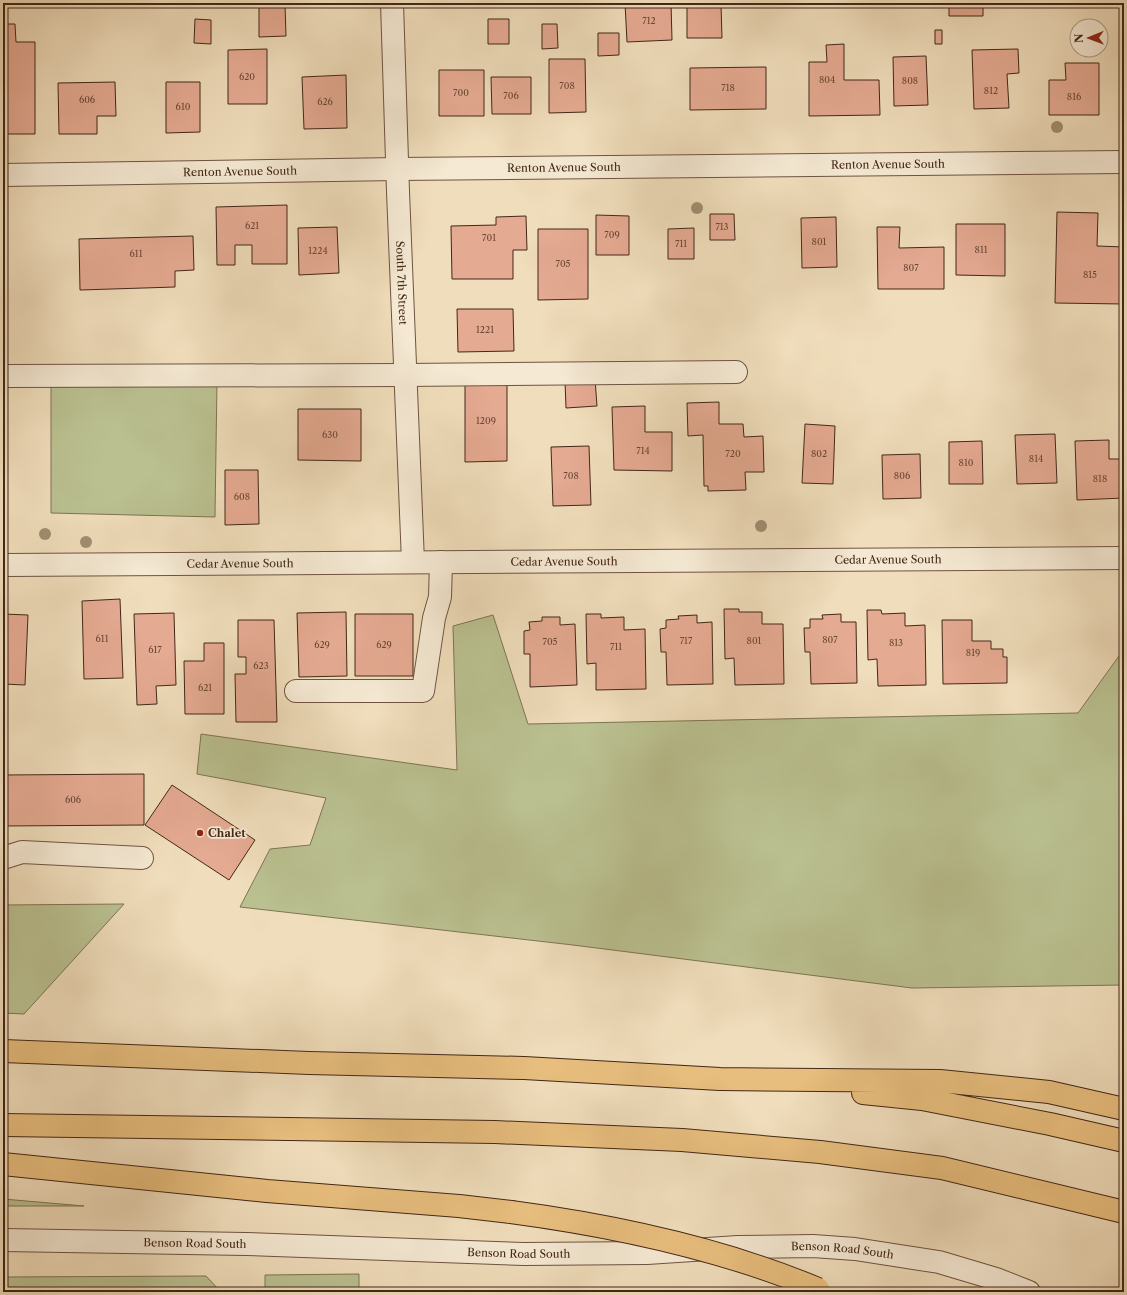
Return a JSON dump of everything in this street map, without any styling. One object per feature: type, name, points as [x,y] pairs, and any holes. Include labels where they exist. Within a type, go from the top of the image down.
[{"type":"highway","points":[[3,1051],[310,1063],[524,1068],[720,1079],[922,1099],[1050,1124],[1124,1142]]},
{"type":"highway","points":[[720,1079],[940,1081],[1049,1092],[1124,1109]]},
{"type":"highway","points":[[3,1125],[495,1132],[682,1140],[820,1152],[942,1168],[1124,1212]]},
{"type":"highway","points":[[3,1164],[267,1191],[458,1206],[561,1218],[688,1246],[773,1271],[821,1290]]},
{"type":"street","name":"South 7th Street","points":[[392,3],[397,169],[413,562]]},
{"type":"street","name":"Renton Avenue South","points":[[3,175],[397,169],[1124,162]]},
{"type":"street","points":[[3,376],[736,372]]},
{"type":"street","name":"Cedar Avenue South","points":[[3,565],[1124,558]]},
{"type":"street","points":[[296,692],[423,691],[434,618],[440,597],[441,562]]},
{"type":"street","points":[[3,858],[22,852],[142,858]]},
{"type":"street","name":"Benson Road South","points":[[3,1240],[254,1245],[524,1254],[647,1253],[738,1247],[813,1246],[855,1249],[939,1262],[996,1279],[1029,1292]]},
{"type":"green space","points":[[51,380],[217,381],[215,517],[51,513]]},
{"type":"green space","points":[[493,615],[528,724],[1078,713],[1124,649],[1124,985],[912,988],[573,945],[240,907],[270,849],[310,845],[326,798],[197,774],[201,734],[457,770],[453,626]]},
{"type":"green space","points":[[124,904],[24,1014],[3,1013],[3,905]]},
{"type":"green space","points":[[3,1199],[84,1206],[3,1206]]},
{"type":"green space","points":[[359,1274],[359,1292],[265,1292],[265,1275]]},
{"type":"green space","points":[[206,1276],[221,1292],[3,1292],[3,1277]]},
{"type":"building","points":[[625,3],[671,3],[672,40],[627,42]]},
{"type":"building","points":[[949,3],[983,3],[983,16],[949,16]]},
{"type":"building","points":[[259,4],[285,4],[286,36],[259,37]]},
{"type":"building","points":[[687,4],[721,4],[722,38],[687,38]]},
{"type":"building","points":[[195,19],[211,20],[211,44],[194,43]]},
{"type":"building","points":[[488,19],[509,19],[509,44],[488,44]]},
{"type":"building","points":[[3,24],[15,24],[16,42],[35,42],[35,134],[3,134]]},
{"type":"building","points":[[542,24],[557,24],[558,48],[542,49]]},
{"type":"building","points":[[935,30],[942,30],[942,44],[935,44]]},
{"type":"building","points":[[598,33],[619,33],[619,55],[598,56]]},
{"type":"building","points":[[844,44],[844,80],[879,80],[880,115],[809,116],[809,62],[827,62],[826,45]]},
{"type":"building","points":[[267,49],[267,104],[228,104],[228,50]]},
{"type":"building","points":[[1018,49],[1019,73],[1007,74],[1009,108],[974,109],[972,50]]},
{"type":"building","points":[[926,56],[928,105],[894,106],[893,57]]},
{"type":"building","points":[[549,59],[585,59],[586,112],[549,113]]},
{"type":"building","points":[[1065,63],[1099,63],[1099,115],[1049,115],[1049,80],[1066,80]]},
{"type":"building","points":[[766,67],[766,109],[690,110],[690,68]]},
{"type":"building","points":[[439,70],[484,70],[484,116],[439,116]]},
{"type":"building","points":[[346,75],[347,128],[304,129],[302,77]]},
{"type":"building","points":[[491,77],[531,77],[531,114],[492,114]]},
{"type":"building","points":[[115,82],[116,116],[97,116],[97,134],[59,134],[58,83]]},
{"type":"building","points":[[166,82],[200,82],[200,132],[166,133]]},
{"type":"building","points":[[287,205],[287,264],[252,264],[252,245],[235,245],[235,265],[217,265],[216,207]]},
{"type":"building","points":[[1057,212],[1098,213],[1097,246],[1124,247],[1124,304],[1055,303]]},
{"type":"building","points":[[710,214],[734,214],[735,240],[710,240]]},
{"type":"building","points":[[596,215],[629,216],[629,255],[596,255]]},
{"type":"building","points":[[526,216],[527,250],[513,250],[513,279],[452,279],[451,226],[496,225],[496,217]]},
{"type":"building","points":[[836,217],[837,267],[802,268],[801,218]]},
{"type":"building","points":[[956,224],[1005,224],[1005,276],[956,275]]},
{"type":"building","points":[[337,227],[339,273],[299,275],[298,228]]},
{"type":"building","points":[[877,227],[900,227],[899,248],[944,247],[944,289],[878,289]]},
{"type":"building","points":[[694,228],[694,259],[668,259],[668,229]]},
{"type":"building","points":[[538,229],[588,229],[588,299],[538,300]]},
{"type":"building","points":[[193,236],[194,270],[175,271],[175,287],[80,290],[79,239]]},
{"type":"building","points":[[457,309],[513,309],[514,351],[458,352]]},
{"type":"building","points":[[595,379],[597,406],[566,408],[565,381]]},
{"type":"building","points":[[465,381],[507,381],[507,461],[465,462]]},
{"type":"building","points":[[719,402],[719,424],[743,424],[744,437],[763,436],[764,472],[745,472],[746,490],[708,491],[708,486],[704,486],[703,435],[688,436],[687,403]]},
{"type":"building","points":[[645,406],[645,432],[672,432],[672,471],[614,470],[612,407]]},
{"type":"building","points":[[298,409],[361,409],[361,461],[298,460]]},
{"type":"building","points":[[805,424],[835,426],[833,484],[802,483]]},
{"type":"building","points":[[1055,434],[1057,483],[1017,484],[1015,435]]},
{"type":"building","points":[[1109,440],[1109,459],[1124,459],[1124,498],[1077,500],[1075,441]]},
{"type":"building","points":[[982,441],[983,484],[949,484],[949,442]]},
{"type":"building","points":[[589,446],[591,505],[553,506],[551,447]]},
{"type":"building","points":[[920,454],[921,498],[883,499],[882,455]]},
{"type":"building","points":[[3,470],[6,470],[7,523],[3,523]]},
{"type":"building","points":[[225,470],[258,470],[259,524],[225,525]]},
{"type":"building","points":[[120,599],[123,678],[84,679],[82,601]]},
{"type":"building","points":[[724,609],[739,609],[739,612],[762,612],[762,624],[783,624],[784,684],[735,685],[734,658],[725,659]]},
{"type":"building","points":[[867,610],[881,610],[882,614],[905,613],[905,626],[925,625],[926,685],[878,686],[877,659],[868,660]]},
{"type":"building","points":[[346,612],[347,676],[299,677],[297,613]]},
{"type":"building","points":[[174,613],[176,685],[156,686],[157,704],[137,705],[134,614]]},
{"type":"building","points":[[3,614],[28,615],[25,685],[3,684]]},
{"type":"building","points":[[355,614],[413,614],[413,676],[355,676]]},
{"type":"building","points":[[586,614],[601,614],[601,618],[624,617],[624,630],[645,629],[646,689],[596,690],[596,663],[587,664]]},
{"type":"building","points":[[841,614],[841,622],[856,622],[857,683],[811,684],[810,652],[805,652],[804,628],[810,628],[810,619],[823,619],[822,615]]},
{"type":"building","points":[[697,615],[697,623],[712,622],[713,684],[667,685],[666,652],[661,652],[660,629],[666,628],[666,620],[679,619],[678,616]]},
{"type":"building","points":[[542,617],[560,617],[560,625],[575,624],[577,685],[530,687],[530,654],[524,654],[524,631],[530,630],[529,622],[542,621]]},
{"type":"building","points":[[238,620],[274,620],[277,722],[236,722],[235,674],[246,674],[246,657],[238,657]]},
{"type":"building","points":[[942,620],[972,620],[972,641],[991,641],[991,649],[1003,649],[1003,657],[1007,657],[1007,683],[943,684]]},
{"type":"building","points":[[204,643],[224,643],[224,714],[185,714],[184,661],[204,661]]},
{"type":"building","points":[[144,774],[144,825],[3,826],[3,775]]},
{"type":"building","name":"Chalet","points":[[172,785],[255,840],[229,880],[145,825]]},
{"type":"place","name":"Chalet","points":[[200,833]]}]
